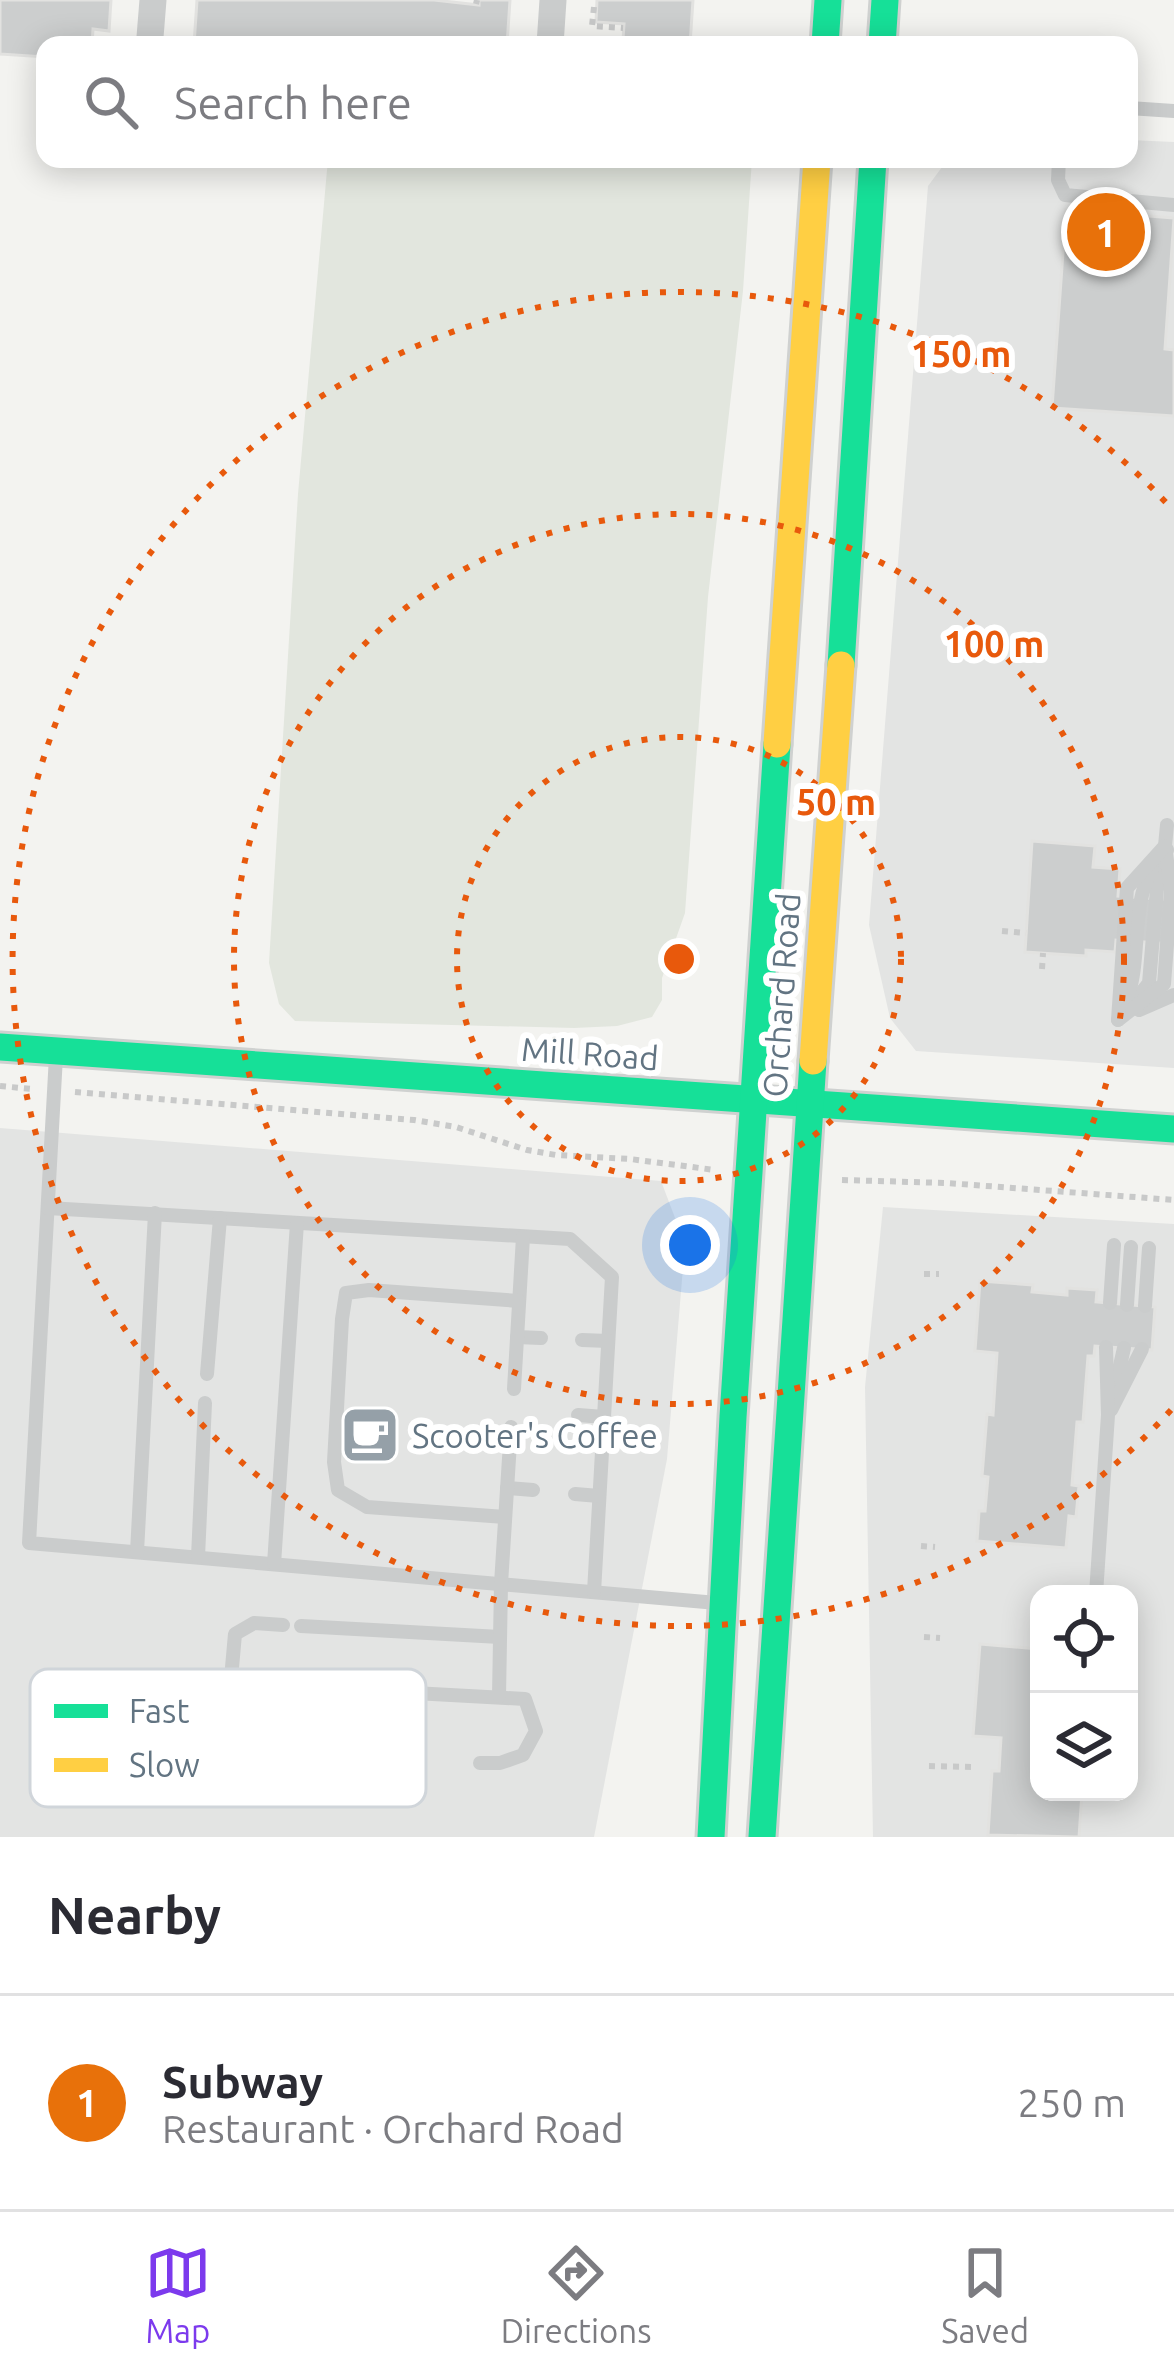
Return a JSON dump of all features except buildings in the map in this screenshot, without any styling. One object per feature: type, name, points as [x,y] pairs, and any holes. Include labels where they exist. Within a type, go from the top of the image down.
[{"type":"main road","points":[[826,36],[828,0]]},
{"type":"main road","points":[[883,36],[885,2]]},
{"type":"main road","name":"Orchard Road","points":[[711,1837],[752,1101],[816,168]]},
{"type":"main road","name":"Orchard Road","points":[[762,1837],[877,168]]},
{"type":"main road","name":"Mill Road","points":[[0,1047],[1174,1129]]},
{"type":"street","points":[[150,36],[153,0]]},
{"type":"street","points":[[551,36],[553,0]]},
{"type":"lane","points":[[885,2],[897,36]]},
{"type":"lane","points":[[1138,109],[1174,111]]},
{"type":"lane","points":[[1059,168],[1064,195],[1174,205]]},
{"type":"lane","points":[[1118,1020],[1149,983],[1156,889],[1171,858],[1167,825]]},
{"type":"lane","points":[[1118,1020],[1127,888],[1171,858]]},
{"type":"lane","points":[[1118,1020],[1174,991]]},
{"type":"lane","points":[[56,1051],[29,1543],[722,1603]]},
{"type":"lane","points":[[48,1208],[570,1239],[612,1277],[593,1592]]},
{"type":"lane","points":[[137,1552],[155,1213]]},
{"type":"lane","points":[[207,1374],[220,1218]]},
{"type":"lane","points":[[274,1564],[297,1223]]},
{"type":"lane","points":[[514,1389],[524,1237]]},
{"type":"lane","points":[[1110,1304],[1114,1245]]},
{"type":"lane","points":[[1127,1305],[1131,1247]]},
{"type":"lane","points":[[1145,1306],[1149,1248]]},
{"type":"lane","points":[[505,1517],[367,1507],[338,1490],[334,1462],[342,1319],[346,1293],[369,1290],[519,1301]]},
{"type":"lane","points":[[517,1337],[541,1338]]},
{"type":"lane","points":[[582,1340],[608,1341]]},
{"type":"lane","points":[[1097,1585],[1108,1415],[1106,1347]]},
{"type":"lane","points":[[1108,1415],[1124,1348]]},
{"type":"lane","points":[[1108,1415],[1142,1349]]},
{"type":"lane","points":[[198,1557],[206,1403]]},
{"type":"lane","points":[[578,1415],[604,1417]]},
{"type":"lane","points":[[499,1696],[511,1426]]},
{"type":"lane","points":[[507,1488],[533,1490]]},
{"type":"lane","points":[[574,1494],[599,1496]]},
{"type":"lane","points":[[233,1669],[236,1634],[254,1623],[283,1625]]},
{"type":"lane","points":[[301,1626],[500,1637]]},
{"type":"lane","points":[[426,1692],[525,1699],[536,1731],[524,1755],[480,1763]]},
{"type":"path","points":[[593,7],[592,26],[623,28]]},
{"type":"path","points":[[1002,931],[1026,933]]},
{"type":"path","points":[[1042,969],[1043,953]]},
{"type":"path","points":[[0,1086],[414,1120],[556,1155],[712,1170]]},
{"type":"path","points":[[860,1181],[1174,1200]]},
{"type":"path","points":[[924,1274],[939,1274]]},
{"type":"path","points":[[921,1546],[935,1547]]},
{"type":"path","points":[[924,1637],[940,1638]]},
{"type":"path","points":[[929,1766],[972,1766]]},
{"type":"shaded area","points":[[1138,140],[1174,142],[1174,1068],[916,1051],[890,1018],[869,925],[928,186],[941,168],[1138,168]]},
{"type":"shaded area","points":[[327,168],[751,168],[743,291],[708,597],[685,913],[662,978],[662,1000],[652,1017],[617,1026],[574,1028],[295,1021],[279,1004],[269,963],[298,494]]},
{"type":"shaded area","points":[[0,1128],[661,1181],[685,1244],[667,1459],[594,1837],[0,1837]]},
{"type":"shaded area","points":[[883,1207],[1174,1224],[1174,1837],[873,1837],[865,1387]]},
{"type":"traffic: fast","points":[[826,36],[828,0]]},
{"type":"traffic: fast","points":[[883,36],[885,0]]},
{"type":"traffic: fast","points":[[841,665],[872,168]]},
{"type":"traffic: fast","points":[[711,1837],[777,744]]},
{"type":"traffic: fast","points":[[0,1047],[1174,1129]]},
{"type":"traffic: fast","points":[[762,1837],[813,1061]]},
{"type":"traffic: slow","points":[[777,744],[816,168]]},
{"type":"traffic: slow","points":[[813,1061],[841,665]]},
{"type":"place","name":"Subway","points":[[1106,232]]},
{"type":"place","name":"Scooter's Coffee","points":[[370,1435]]}]
